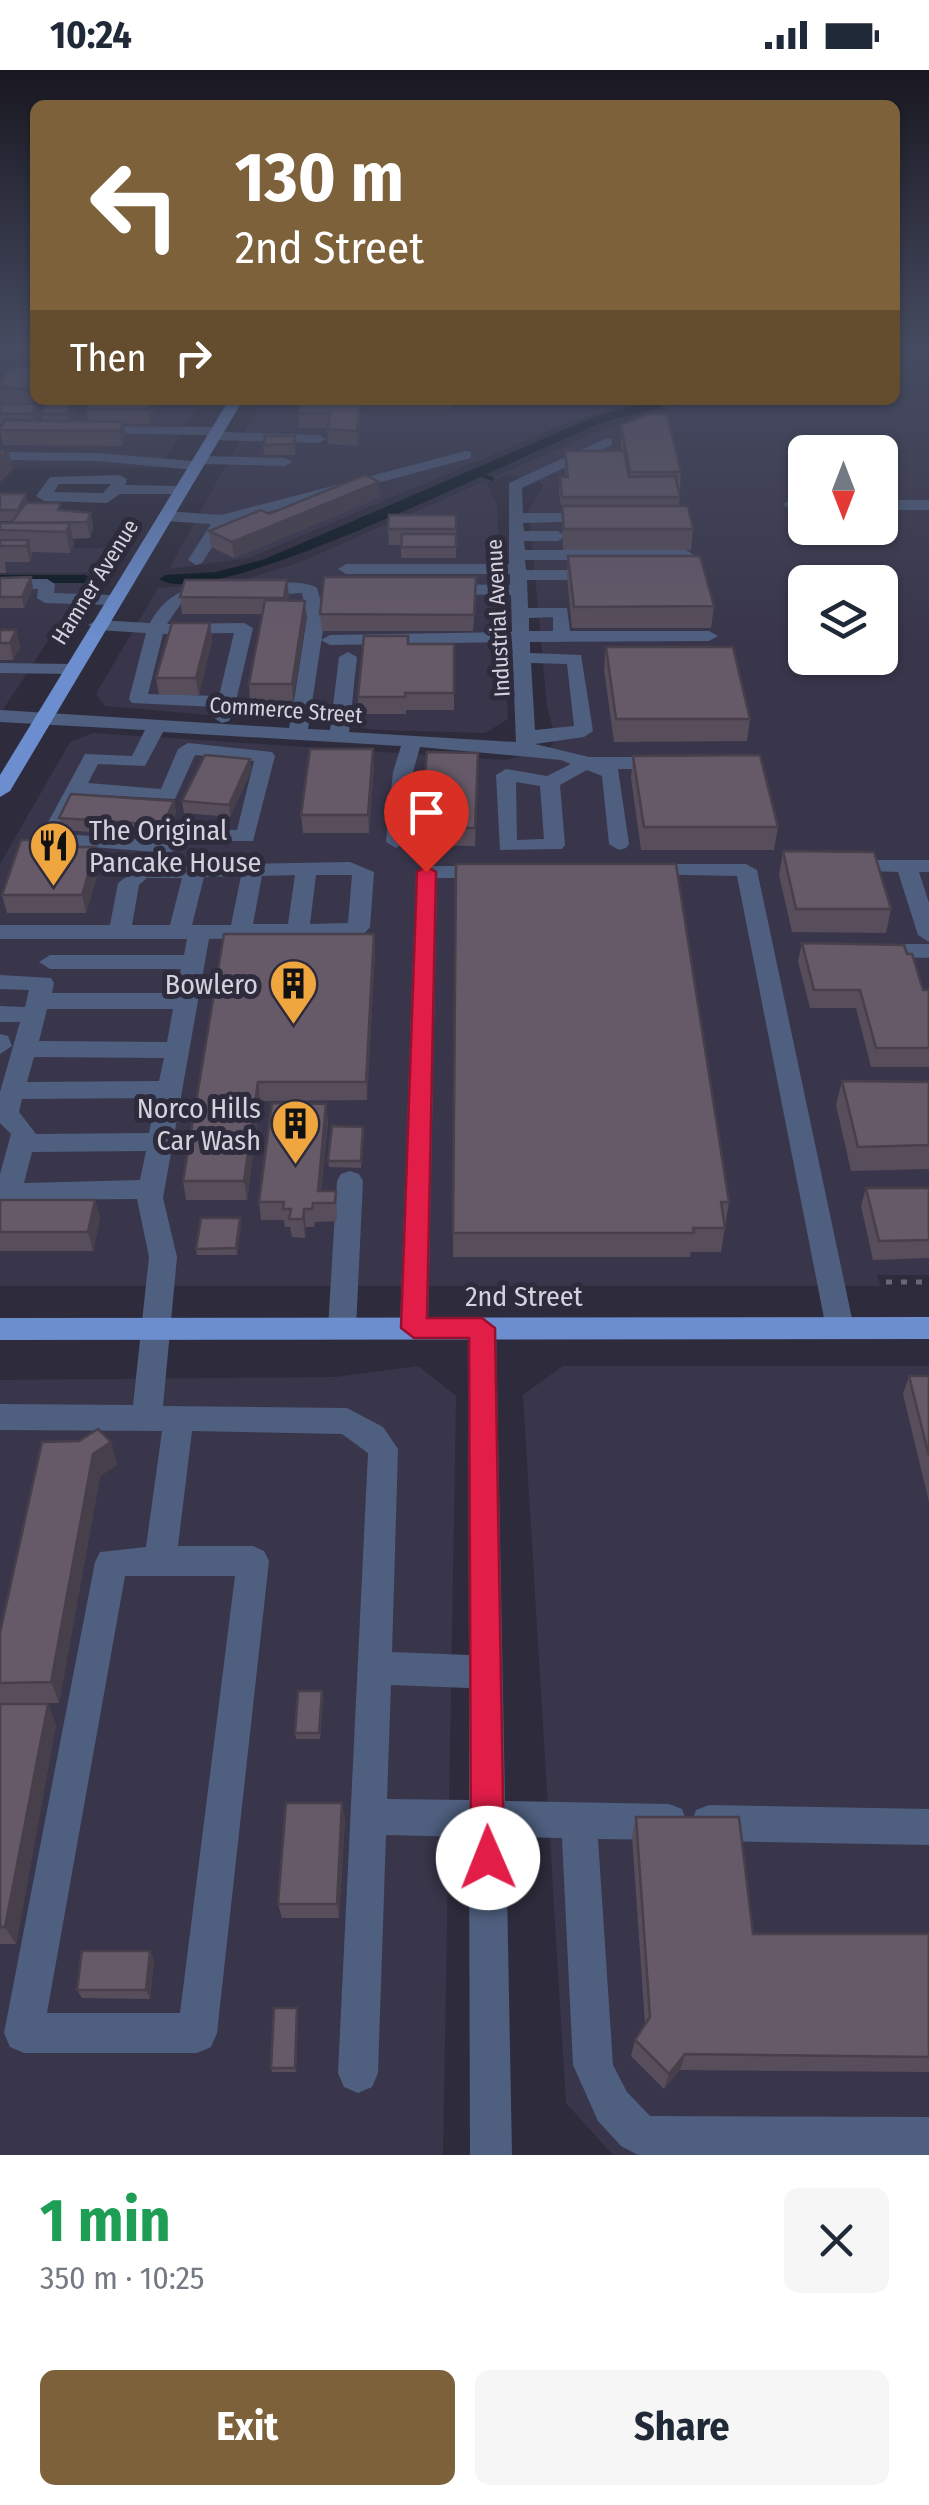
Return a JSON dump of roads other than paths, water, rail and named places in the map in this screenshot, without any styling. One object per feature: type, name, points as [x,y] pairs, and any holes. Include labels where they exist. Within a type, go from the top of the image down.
[{"type":"main road","name":"Hamner Avenue","points":[[2,785],[209,444]]},
{"type":"main road","name":"2nd Street","points":[[0,1329],[929,1328]]},
{"type":"street","points":[[517,554],[605,444]]},
{"type":"street","points":[[165,516],[222,520],[466,455]]},
{"type":"street","points":[[0,456],[285,462]]},
{"type":"street","points":[[116,488],[180,490]]},
{"type":"street","points":[[898,505],[929,505]]},
{"type":"street","points":[[517,554],[549,518],[621,518]]},
{"type":"street","points":[[196,560],[222,520]]},
{"type":"street","points":[[418,589],[558,536]]},
{"type":"street","points":[[517,554],[552,596],[545,555]]},
{"type":"street","points":[[517,554],[560,612],[562,636]]},
{"type":"street","points":[[346,569],[517,554],[686,555]]},
{"type":"street","name":"Industrial Avenue","points":[[517,554],[526,742]]},
{"type":"street","points":[[548,575],[619,575]]},
{"type":"street","points":[[0,584],[48,584],[44,598],[113,600]]},
{"type":"street","points":[[298,733],[316,618],[309,588],[176,596],[168,601],[156,629],[138,699],[302,707]]},
{"type":"street","points":[[98,626],[244,628],[218,728]]},
{"type":"street","points":[[330,640],[709,636]]},
{"type":"street","points":[[338,736],[348,657]]},
{"type":"street","points":[[522,658],[585,659],[584,731],[526,742]]},
{"type":"street","points":[[0,668],[71,668]]},
{"type":"street","name":"Commerce Street","points":[[0,716],[412,741],[526,742]]},
{"type":"street","points":[[138,762],[158,724]]},
{"type":"street","points":[[248,754],[257,730]]},
{"type":"street","points":[[396,842],[403,772],[412,741]]},
{"type":"street","points":[[526,742],[610,773],[622,857],[746,870],[840,1328]]},
{"type":"street","points":[[75,788],[168,795],[188,750],[265,756],[246,837],[198,835],[168,846],[49,839],[75,788],[92,758],[180,765]]},
{"type":"street","points":[[550,782],[587,763],[685,763]]},
{"type":"street","points":[[828,866],[929,866]]},
{"type":"street","points":[[906,866],[929,935]]},
{"type":"street","points":[[298,932],[306,869]]},
{"type":"street","points":[[160,1561],[163,1418],[159,1329],[163,1257],[152,1190],[194,962],[189,932],[195,870]]},
{"type":"street","points":[[0,932],[119,933],[342,932],[360,927],[363,872],[195,870],[136,875],[129,883],[119,933]]},
{"type":"street","points":[[241,932],[253,870]]},
{"type":"street","points":[[414,1328],[426,872],[506,872]]},
{"type":"street","points":[[59,933],[41,990],[8,1046],[12,1091],[6,1114],[24,1132],[8,1193],[152,1190]]},
{"type":"street","points":[[851,950],[929,951]]},
{"type":"street","points":[[0,1014],[41,990],[194,962]]},
{"type":"street","points":[[0,982],[41,990],[187,1001]]},
{"type":"street","points":[[8,1046],[178,1050]]},
{"type":"street","points":[[12,1091],[170,1089]]},
{"type":"street","points":[[22,1143],[160,1142]]},
{"type":"street","points":[[342,1328],[350,1181]]},
{"type":"street","points":[[482,1328],[491,2155]]},
{"type":"street","points":[[0,1417],[347,1421],[383,1448],[358,2073]]},
{"type":"street","points":[[160,1561],[253,1561],[197,2033],[12,2030],[110,1562],[160,1561]]},
{"type":"street","points":[[374,1668],[486,1672]]},
{"type":"street","points":[[369,1817],[929,1827]]},
{"type":"street","points":[[578,1821],[593,2065],[605,2094],[635,2132],[645,2137],[929,2138]]},
{"type":"waterway","points":[[166,579],[216,576],[270,562],[542,444]]},
{"type":"waterway","points":[[474,472],[492,479]]},
{"type":"waterway","points":[[0,579],[85,579]]},
{"type":"place","name":"The Original Pancake House","points":[[54,888]]},
{"type":"place","name":"Bowlero","points":[[293,1026]]},
{"type":"place","name":"Norco Hills Car Wash","points":[[296,1166]]}]
